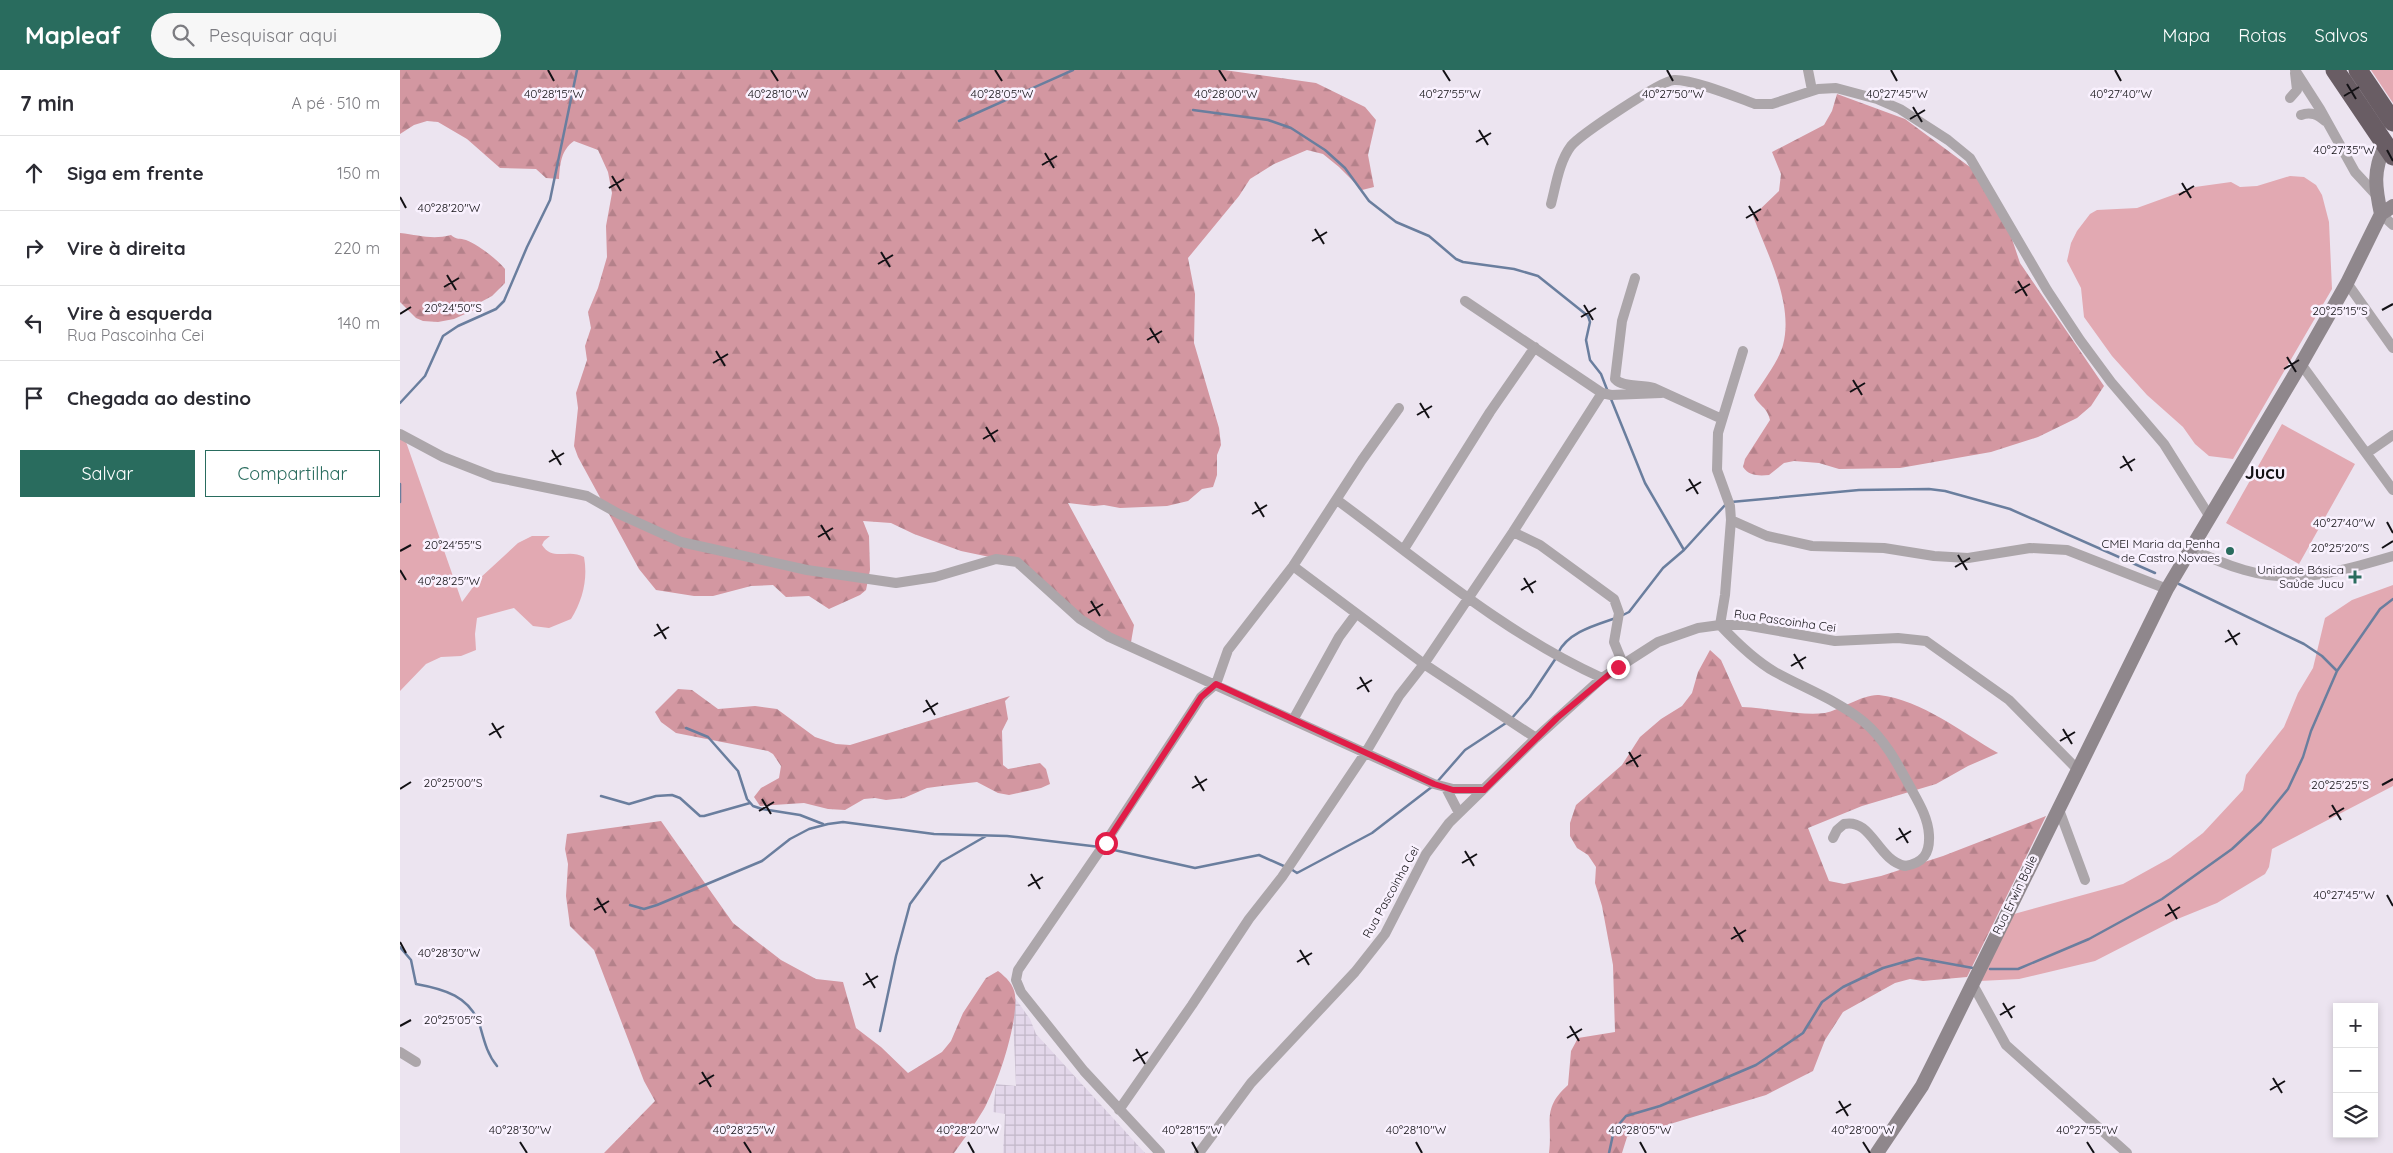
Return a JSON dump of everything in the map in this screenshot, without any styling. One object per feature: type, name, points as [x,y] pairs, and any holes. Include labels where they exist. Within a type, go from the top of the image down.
[{"type":"highway","points":[[2335,70],[2389,150]]},
{"type":"highway","points":[[2358,70],[2393,122]]},
{"type":"street","points":[[1808,70],[1812,90]]},
{"type":"street","points":[[2290,98],[2297,90],[2295,70]]},
{"type":"street","points":[[2295,70],[2329,124],[2358,176],[2388,209],[2393,225]]},
{"type":"street","points":[[1551,204],[1562,164],[1572,145],[1637,98],[1665,81],[1685,81],[1754,104],[1764,105],[1812,90],[1836,88],[1877,99],[1900,109],[1948,140],[1970,158],[2047,290],[2080,340],[2111,382],[2164,444],[2210,517]]},
{"type":"street","points":[[2302,115],[2318,115],[2329,124]]},
{"type":"street","points":[[2378,197],[2374,183],[2378,160],[2389,150]]},
{"type":"street","name":"Rua Erwin Balle","points":[[1877,1153],[1922,1086],[2144,632],[2167,589],[2301,364],[2388,209]]},
{"type":"street","points":[[1635,278],[1622,321],[1614,379],[1620,384],[1645,385],[1722,419]]},
{"type":"street","points":[[2347,283],[2393,348]]},
{"type":"street","points":[[1465,301],[1602,393],[1611,395],[1666,393]]},
{"type":"street","points":[[1404,549],[1490,412],[1535,347]]},
{"type":"street","points":[[1743,351],[1718,433],[1717,470],[1730,506],[1731,520],[1725,595],[1720,625],[1767,667],[1851,713],[1876,734],[1892,753],[1920,804],[1926,818],[1929,844],[1928,854],[1922,860],[1905,866],[1895,864],[1889,860],[1871,836],[1856,825],[1844,824],[1833,838]]},
{"type":"street","points":[[2301,364],[2393,490]]},
{"type":"street","points":[[1119,1110],[1249,919],[1282,877],[1366,752],[1399,696],[1424,664],[1513,532],[1602,393]]},
{"type":"street","points":[[1160,1153],[1084,1071],[1021,992],[1016,980],[1018,970],[1106,843],[1201,697],[1216,684],[1228,650],[1293,566],[1398,408]]},
{"type":"street","points":[[400,434],[443,456],[494,477],[587,496],[619,514],[681,542],[807,570],[896,583],[936,577],[996,560],[1017,562],[1025,566],[1080,619],[1130,648],[1216,684],[1420,778],[1446,788],[1484,790]]},
{"type":"street","points":[[2367,453],[2393,436]]},
{"type":"street","points":[[1337,500],[1468,597],[1548,650],[1602,678]]},
{"type":"street","points":[[1731,520],[1767,536],[1812,546],[1884,548],[1934,556],[1968,558],[2030,548],[2067,550],[2167,589]]},
{"type":"street","points":[[1513,532],[1540,545],[1614,599],[1618,613],[1614,642],[1623,664]]},
{"type":"street","points":[[2190,548],[2236,569],[2286,578],[2300,578],[2335,572],[2393,556]]},
{"type":"street","points":[[1293,566],[1424,664],[1536,738]]},
{"type":"street","points":[[1293,720],[1339,637],[1356,614]]},
{"type":"street","name":"Rua Pascoinha Cei","points":[[1199,1153],[1247,1088],[1372,951],[1389,926],[1426,854],[1459,813],[1536,738],[1602,678],[1658,642],[1698,628],[1720,625],[1745,625],[1836,640],[1898,638],[1926,641],[2009,700],[2077,769]]},
{"type":"street","points":[[1446,788],[1459,813]]},
{"type":"street","points":[[2058,807],[2085,880]]},
{"type":"street","points":[[1972,984],[2006,1045],[2127,1153]]},
{"type":"street","points":[[400,1052],[416,1062]]},
{"type":"shaded area","points":[[2371,70],[2393,70],[2393,103]]},
{"type":"shaded area","points":[[2290,176],[2304,177],[2316,185],[2322,195],[2329,222],[2332,289],[2233,459],[2209,456],[2195,444],[2183,427],[2147,395],[2112,356],[2084,317],[2081,288],[2067,261],[2071,243],[2077,231],[2090,214],[2097,210],[2137,208],[2195,187],[2231,182],[2240,187],[2257,186]]},
{"type":"shaded area","points":[[2282,424],[2355,464],[2299,564],[2226,523]]},
{"type":"shaded area","points":[[400,437],[405,439],[462,602],[479,579],[518,543],[532,536],[550,536],[542,545],[551,553],[573,554],[584,557],[585,581],[579,604],[571,619],[549,628],[533,626],[514,608],[477,618],[476,650],[461,656],[441,657],[426,664],[400,691]]},
{"type":"shaded area","points":[[2393,585],[2393,786],[2272,849],[2269,867],[2265,874],[2217,903],[2175,920],[2095,961],[2019,979],[1980,981],[2014,914],[2123,884],[2170,858],[2203,833],[2243,790],[2246,775],[2284,727],[2298,693],[2313,668],[2325,618],[2352,600]]},
{"type":"shaded area","points":[[1012,994],[1030,1019],[1036,1034],[1145,1153],[1003,1153],[1005,1114],[993,1112],[996,1084],[1016,1086]]},
{"type":"green space","points":[[400,70],[1224,70],[1316,83],[1365,107],[1376,120],[1368,155],[1374,187],[1362,190],[1323,154],[1307,150],[1274,164],[1250,179],[1239,196],[1188,258],[1195,294],[1194,343],[1219,428],[1221,445],[1217,455],[1217,475],[1213,487],[1202,489],[1188,501],[1167,506],[1120,508],[1068,503],[1134,625],[1131,642],[1121,647],[1022,568],[1004,560],[961,551],[914,534],[891,523],[863,521],[869,536],[870,570],[866,590],[860,595],[829,609],[809,596],[786,597],[773,585],[751,586],[713,596],[694,596],[656,590],[639,569],[578,457],[574,446],[578,408],[576,393],[587,360],[585,346],[591,328],[588,312],[598,288],[607,257],[606,226],[612,193],[608,172],[598,150],[574,141],[564,153],[559,179],[546,178],[536,169],[500,168],[467,139],[438,122],[427,121],[414,125],[400,134]]},
{"type":"green space","points":[[1837,94],[1905,119],[1974,170],[2010,233],[2020,263],[2104,386],[2091,406],[2077,418],[2038,437],[1991,452],[1900,468],[1839,469],[1819,463],[1794,461],[1784,463],[1769,475],[1755,475],[1745,470],[1743,467],[1745,459],[1770,420],[1769,415],[1754,395],[1778,357],[1783,345],[1785,329],[1782,296],[1772,262],[1753,216],[1779,191],[1781,174],[1772,152],[1824,125],[1832,111]]},
{"type":"green space","points":[[400,233],[432,237],[451,235],[471,242],[492,256],[505,269],[505,283],[492,296],[479,303],[476,309],[454,319],[438,322],[423,321],[416,318],[400,302]]},
{"type":"green space","points":[[1710,650],[1721,660],[1742,707],[1815,714],[1825,713],[1859,699],[1879,695],[1911,703],[1926,710],[1998,753],[1968,766],[1936,784],[1862,806],[1808,828],[1829,881],[1844,884],[1881,876],[1943,856],[2046,816],[1967,977],[1923,981],[1910,979],[1895,983],[1843,1012],[1825,1040],[1813,1071],[1766,1095],[1627,1137],[1622,1153],[1549,1153],[1551,1109],[1554,1101],[1568,1085],[1571,1051],[1578,1038],[1615,1032],[1613,965],[1602,906],[1595,883],[1596,867],[1588,855],[1577,848],[1570,836],[1570,823],[1576,805],[1622,765],[1640,737],[1661,719],[1682,706],[1692,693],[1698,672]]},
{"type":"green space","points":[[678,689],[692,690],[718,709],[755,706],[777,709],[815,737],[836,744],[850,745],[1010,696],[1005,701],[1008,719],[1002,731],[1003,765],[1008,769],[1040,763],[1046,769],[1050,784],[1041,788],[1009,795],[998,793],[977,782],[942,786],[927,788],[904,798],[886,800],[864,799],[845,810],[828,809],[804,803],[760,806],[754,797],[761,788],[779,778],[781,766],[773,754],[768,751],[676,733],[661,722],[655,712]]},
{"type":"green space","points":[[661,821],[733,923],[781,960],[816,979],[843,982],[856,1028],[881,1047],[908,1073],[942,1052],[951,1041],[963,1013],[986,978],[998,971],[1007,979],[1014,991],[1015,1007],[1006,1053],[984,1109],[954,1153],[604,1153],[655,1101],[644,1081],[594,950],[570,926],[566,896],[568,864],[565,849],[567,834]]},
{"type":"waterway","points":[[400,403],[425,376],[443,336],[458,326],[496,309],[504,301],[550,200],[577,70]]},
{"type":"waterway","points":[[959,121],[1073,70]]},
{"type":"waterway","points":[[1193,110],[1268,120],[1291,128],[1325,150],[1345,168],[1369,201],[1396,222],[1429,236],[1456,259],[1463,262],[1514,269],[1538,276],[1588,316],[1590,322],[1586,340],[1590,360],[1601,374],[1608,392]]},
{"type":"waterway","points":[[1611,399],[1645,483],[1684,550]]},
{"type":"waterway","points":[[400,484],[400,502]]},
{"type":"waterway","points":[[1731,502],[1859,490],[1929,489],[1945,491],[2010,509],[2155,573]]},
{"type":"waterway","points":[[1621,616],[1629,612],[1663,568],[1684,550],[1726,504]]},
{"type":"waterway","points":[[2179,584],[2304,644],[2322,656],[2337,671]]},
{"type":"waterway","points":[[1990,969],[2018,969],[2089,939],[2162,899],[2232,849],[2261,822],[2288,789],[2303,757],[2311,731],[2337,671],[2380,609],[2393,599]]},
{"type":"waterway","points":[[1558,653],[1568,640],[1583,630],[1616,618]]},
{"type":"waterway","points":[[1512,718],[1530,697],[1556,658]]},
{"type":"waterway","points":[[1437,782],[1465,750],[1506,723]]},
{"type":"waterway","points":[[686,728],[708,737],[738,771],[747,799],[753,806],[800,815],[823,824]]},
{"type":"waterway","points":[[1291,869],[1297,873],[1372,833],[1433,786]]},
{"type":"waterway","points":[[601,796],[629,804],[656,796],[672,795],[680,798],[700,816],[750,803]]},
{"type":"waterway","points":[[630,905],[644,909],[657,905],[762,861],[790,839],[809,829],[843,822],[934,834],[1007,836],[1100,847]]},
{"type":"waterway","points":[[880,1031],[896,956],[910,904],[941,862],[986,836]]},
{"type":"waterway","points":[[1105,848],[1195,868],[1259,855],[1286,867]]},
{"type":"waterway","points":[[400,947],[411,960],[416,984],[446,992],[470,1007],[476,1016],[488,1052],[497,1066]]},
{"type":"waterway","points":[[1609,1153],[1614,1130],[1626,1116],[1660,1106],[1756,1065],[1803,1033],[1822,1002],[1843,987],[1883,968],[1918,958],[1973,968]]},
{"type":"place","name":"CMEI Maria da Penha de Castro Novaes","points":[[2230,551]]},
{"type":"place","name":"Unidade Básica Saúde Jucu","points":[[2355,577]]},
{"type":"district","name":"Jucu","points":[[2265,473]]},
{"type":"route","points":[[1106,843],[1201,697],[1216,684],[1434,784],[1453,790],[1484,790],[1557,718],[1602,678],[1618,667]]}]
